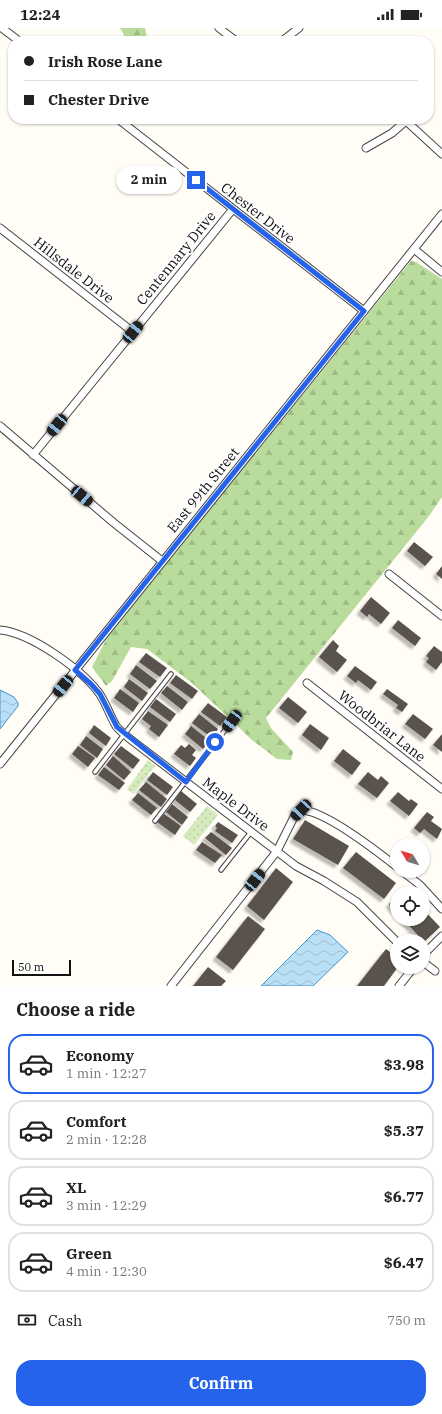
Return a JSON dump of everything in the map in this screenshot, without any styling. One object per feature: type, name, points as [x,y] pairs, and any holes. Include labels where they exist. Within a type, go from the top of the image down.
[{"type":"street","points":[[2,28],[12,36]]},
{"type":"street","points":[[218,28],[229,36]]},
{"type":"street","points":[[289,36],[299,28]]},
{"type":"street","name":"Chester Drive","points":[[124,124],[364,311]]},
{"type":"street","points":[[366,148],[392,133],[402,124]]},
{"type":"street","points":[[411,124],[442,154]]},
{"type":"street","name":"Centennary Drive","points":[[33,455],[233,209]]},
{"type":"street","name":"East 99th Street","points":[[0,764],[442,214]]},
{"type":"street","name":"Hillsdale Drive","points":[[0,228],[133,332]]},
{"type":"street","points":[[414,249],[442,272]]},
{"type":"street","points":[[0,426],[114,523],[162,561]]},
{"type":"street","points":[[389,574],[442,616]]},
{"type":"street","name":"Maple Drive","points":[[0,630],[18,633],[36,641],[75,670],[100,694],[117,727],[124,734],[296,866],[324,881],[357,902],[390,935]]},
{"type":"street","name":"Woodbriar Lane","points":[[307,683],[442,789]]},
{"type":"street","points":[[171,986],[277,851],[294,818],[301,810],[310,810],[360,840],[390,862]]},
{"type":"street","points":[[411,878],[420,885],[442,909]]},
{"type":"street","points":[[430,948],[442,936]]},
{"type":"street","points":[[430,967],[435,971]]},
{"type":"street","points":[[399,986],[408,974]]},
{"type":"lane","points":[[94,772],[171,674]]},
{"type":"lane","points":[[155,821],[232,721]]},
{"type":"lane","points":[[221,870],[251,832]]},
{"type":"green space","points":[[120,28],[145,28],[147,36],[123,36]]},
{"type":"green space","points":[[411,261],[416,262],[442,279],[442,497],[429,516],[266,718],[271,728],[293,752],[291,760],[277,759],[252,740],[192,683],[147,649],[131,647],[112,681],[106,686],[92,667],[110,632]]},
{"type":"green space","points":[[148,760],[155,766],[133,794],[127,789]]},
{"type":"green space","points":[[207,806],[218,815],[194,845],[183,836]]},
{"type":"water","points":[[0,690],[14,697],[18,703],[18,706],[0,729]]},
{"type":"water","points":[[317,930],[330,935],[348,952],[313,986],[261,986]]},
{"type":"building","points":[[414,542],[433,557],[425,566],[407,551]]},
{"type":"building","points":[[442,566],[442,579],[436,574]]},
{"type":"building","points":[[371,597],[390,613],[381,624],[369,614],[367,617],[360,611]]},
{"type":"building","points":[[398,620],[421,638],[415,646],[392,628]]},
{"type":"building","points":[[333,640],[339,646],[336,651],[347,660],[337,672],[319,657]]},
{"type":"building","points":[[434,646],[442,652],[442,662],[436,670],[426,662],[429,658],[426,656]]},
{"type":"building","points":[[146,653],[167,668],[160,677],[139,662]]},
{"type":"building","points":[[136,665],[157,681],[150,689],[130,674]]},
{"type":"building","points":[[355,666],[377,682],[371,690],[358,680],[356,683],[347,676]]},
{"type":"building","points":[[176,675],[198,691],[192,699],[170,683]]},
{"type":"building","points":[[129,679],[148,693],[142,701],[124,687]]},
{"type":"building","points":[[167,686],[188,702],[182,710],[161,693]]},
{"type":"building","points":[[120,689],[139,703],[133,712],[114,698]]},
{"type":"building","points":[[387,689],[408,704],[402,712],[396,708],[398,705],[383,694]]},
{"type":"building","points":[[288,697],[307,712],[298,723],[279,708]]},
{"type":"building","points":[[156,699],[176,714],[170,722],[150,707]]},
{"type":"building","points":[[208,703],[227,717],[220,726],[201,712]]},
{"type":"building","points":[[148,711],[168,725],[159,737],[149,729],[151,726],[142,719]]},
{"type":"building","points":[[199,714],[218,729],[212,738],[192,723]]},
{"type":"building","points":[[413,714],[433,729],[425,739],[405,724]]},
{"type":"building","points":[[310,724],[329,738],[321,750],[302,735]]},
{"type":"building","points":[[94,725],[111,738],[106,746],[89,733]]},
{"type":"building","points":[[191,726],[210,741],[203,749],[185,734]]},
{"type":"building","points":[[442,734],[442,752],[433,745]]},
{"type":"building","points":[[86,736],[103,749],[97,758],[80,745]]},
{"type":"building","points":[[189,744],[196,750],[192,755],[196,758],[190,766],[174,754],[181,745],[185,748]]},
{"type":"building","points":[[78,746],[95,758],[88,767],[72,754]]},
{"type":"building","points":[[121,746],[140,760],[133,769],[114,754]]},
{"type":"building","points":[[343,749],[361,763],[352,775],[334,761]]},
{"type":"building","points":[[113,756],[131,772],[124,780],[106,765]]},
{"type":"building","points":[[104,767],[125,783],[119,790],[98,775]]},
{"type":"building","points":[[153,772],[173,787],[167,795],[147,780]]},
{"type":"building","points":[[368,772],[378,780],[381,776],[389,783],[377,798],[358,784]]},
{"type":"building","points":[[146,782],[167,799],[161,807],[139,790]]},
{"type":"building","points":[[181,791],[197,804],[190,812],[175,800]]},
{"type":"building","points":[[398,792],[409,801],[411,799],[418,804],[409,816],[390,801]]},
{"type":"building","points":[[138,793],[157,808],[151,815],[132,800]]},
{"type":"building","points":[[172,804],[188,817],[182,825],[166,812]]},
{"type":"building","points":[[427,812],[434,817],[431,821],[442,829],[437,839],[424,829],[420,833],[414,828]]},
{"type":"building","points":[[164,814],[181,826],[175,835],[157,822]]},
{"type":"building","points":[[305,820],[349,846],[338,865],[293,839]]},
{"type":"building","points":[[218,822],[238,835],[232,843],[215,831],[217,828],[215,826]]},
{"type":"building","points":[[211,832],[232,848],[226,855],[205,838]]},
{"type":"building","points":[[202,842],[222,855],[215,863],[196,850]]},
{"type":"building","points":[[356,852],[396,883],[394,886],[390,886],[390,891],[384,899],[343,868]]},
{"type":"building","points":[[276,868],[293,882],[264,920],[247,906]]},
{"type":"building","points":[[248,916],[265,929],[233,970],[216,957]]},
{"type":"building","points":[[430,916],[440,927],[430,936],[430,934],[417,934],[409,926],[430,926]]},
{"type":"building","points":[[386,949],[390,952],[390,974],[393,974],[384,986],[357,986]]},
{"type":"building","points":[[208,967],[226,981],[221,986],[193,986]]},
{"type":"route","points":[[196,180],[364,311],[75,670],[100,694],[117,727],[130,739],[186,782],[215,742]]}]
